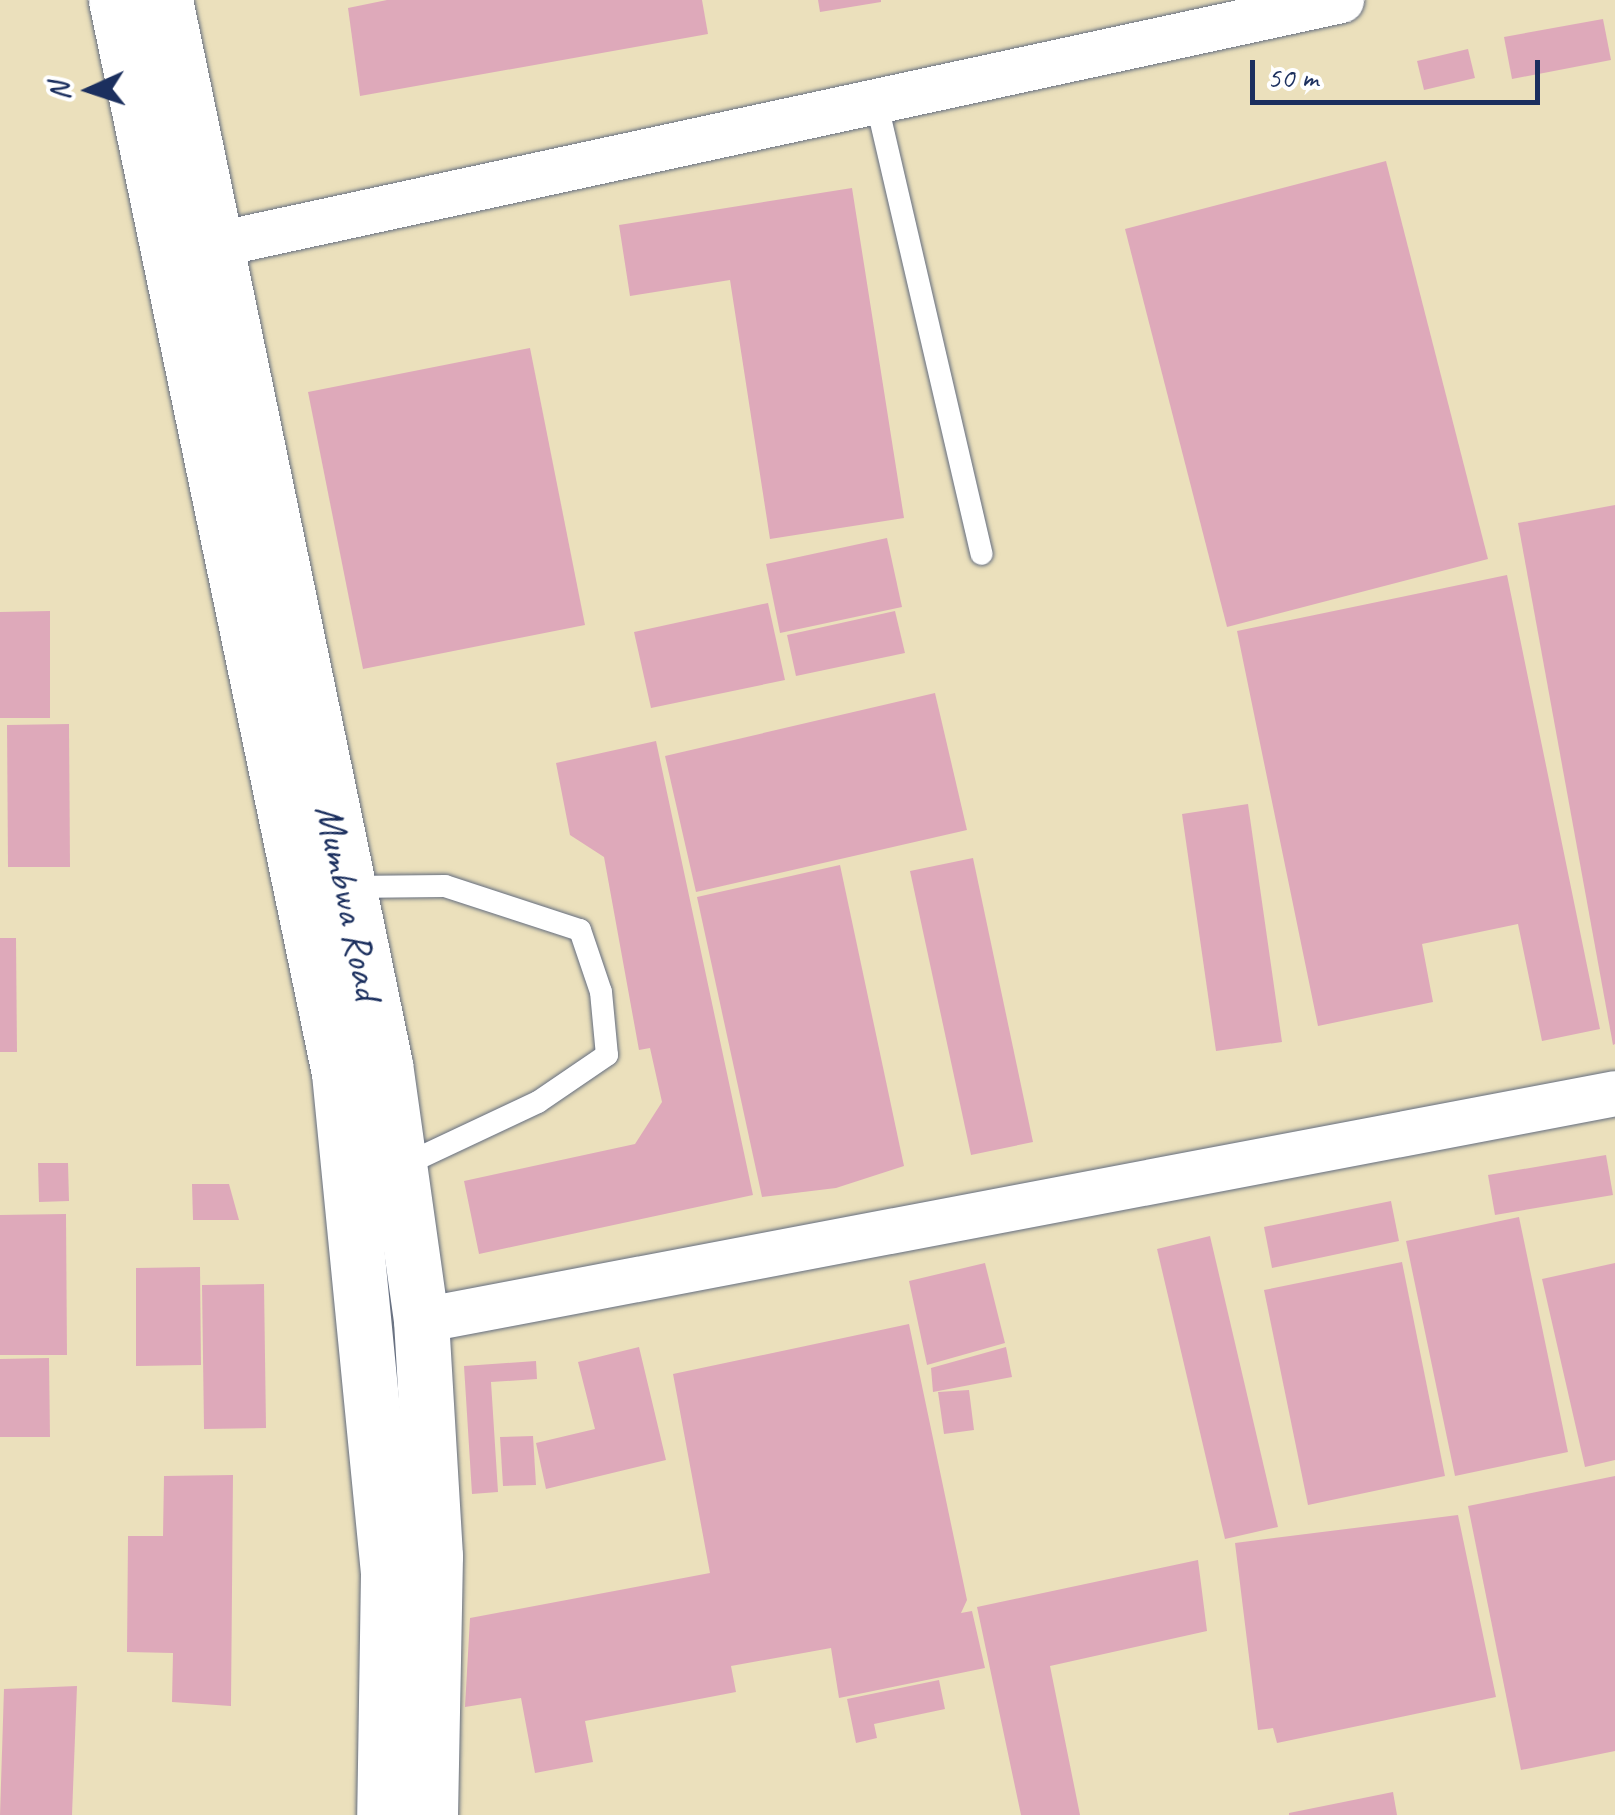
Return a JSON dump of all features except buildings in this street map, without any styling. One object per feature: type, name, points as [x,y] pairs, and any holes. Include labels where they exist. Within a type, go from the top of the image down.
[{"type":"main road","name":"Mumbwa Road","points":[[116,0],[192,250],[342,886],[362,1068],[388,1573],[384,1815]]},
{"type":"main road","name":"Mumbwa Road","points":[[165,0],[192,250],[362,1068],[396,1168],[420,1320],[436,1556],[430,1815]]},
{"type":"street","points":[[192,250],[875,96],[1341,0]]},
{"type":"street","points":[[420,1320],[1615,1092]]},
{"type":"lane","points":[[875,96],[982,554]]},
{"type":"lane","points":[[342,886],[445,886],[580,930],[600,992],[607,1055],[538,1102],[396,1168]]}]
